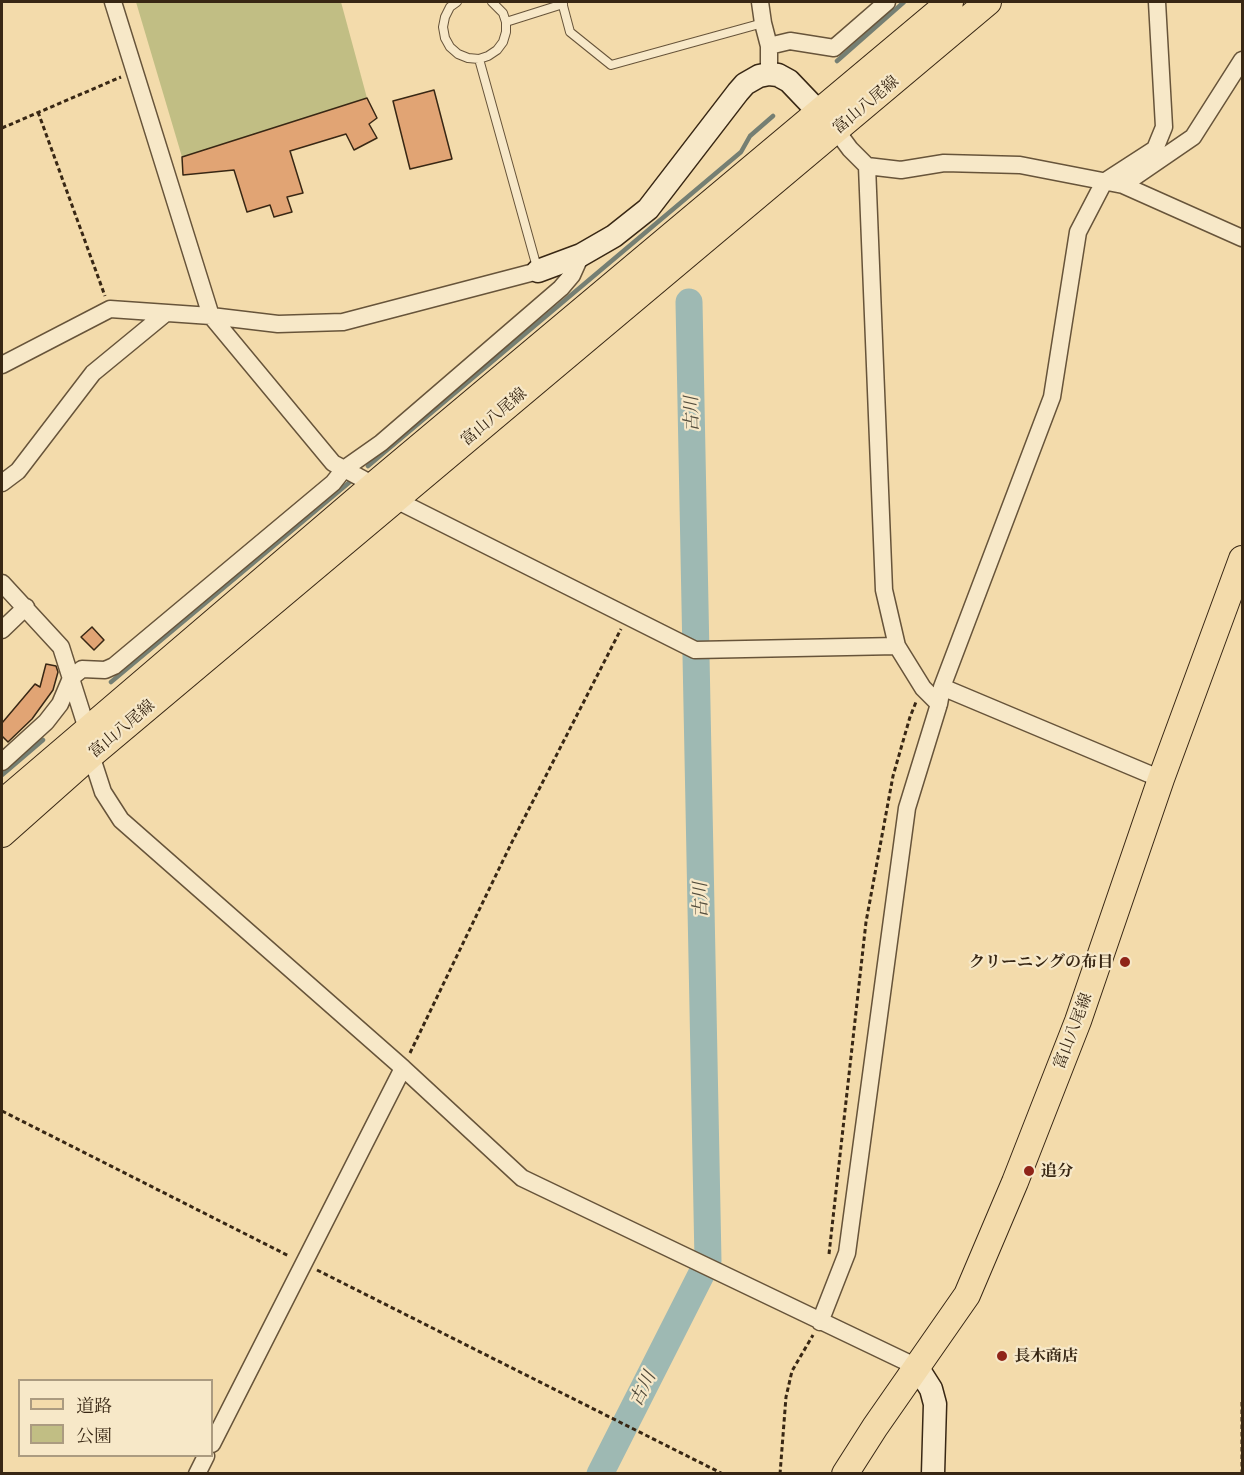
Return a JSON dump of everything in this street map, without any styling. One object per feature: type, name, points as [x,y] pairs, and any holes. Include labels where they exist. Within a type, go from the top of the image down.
[{"type":"main road","name":"富山八尾線","points":[[2,803],[374,485],[950,2]]},
{"type":"main road","name":"富山八尾線","points":[[2,834],[91,754],[988,2]]},
{"type":"main road","name":"富山八尾線","points":[[845,1473],[967,1295],[1011,1192],[1078,1021],[1161,779],[1242,559]]},
{"type":"street","points":[[113,2],[211,316],[333,463],[396,500],[695,650],[897,646]]},
{"type":"street","points":[[760,2],[769,46],[769,74]]},
{"type":"street","points":[[769,46],[790,41],[834,48],[887,2]]},
{"type":"street","points":[[820,1322],[847,1253],[907,808],[939,704],[942,687],[1052,397],[1078,232],[1104,182],[1155,149],[1164,127],[1156,2]]},
{"type":"street","points":[[1123,185],[1193,137],[1242,60]]},
{"type":"street","points":[[2,365],[110,309],[211,316],[278,324],[342,322],[538,271],[581,255],[614,236],[648,209],[745,84],[759,76],[769,74],[778,75],[789,81],[867,166],[901,170],[944,163],[1020,165],[1123,185],[1242,238]]},
{"type":"street","points":[[867,166],[884,590],[897,646],[923,688],[939,704]]},
{"type":"street","points":[[2,762],[46,722],[60,704],[71,678],[82,669],[105,670],[114,666],[333,483],[344,469],[381,443],[561,288],[572,275],[581,255]]},
{"type":"street","points":[[2,483],[18,471],[93,373],[166,313]]},
{"type":"street","points":[[2,583],[61,647],[87,729],[91,754],[103,792],[121,820],[403,1068],[522,1178],[917,1367],[931,1389],[934,1404],[933,1473]]},
{"type":"street","points":[[2,630],[26,608]]},
{"type":"street","points":[[942,687],[1161,779]]},
{"type":"street","points":[[213,1442],[403,1068]]},
{"type":"street","points":[[197,1473],[205,1457]]},
{"type":"lane","points":[[457,2],[450,7],[445,17],[443,27],[445,38],[458,54],[478,59],[497,50],[506,32],[503,12],[492,2]]},
{"type":"lane","points":[[506,22],[563,3],[570,32],[611,64],[763,23]]},
{"type":"lane","points":[[478,59],[538,271]]},
{"type":"path","points":[[2,128],[136,71]]},
{"type":"path","points":[[38,112],[110,309]]},
{"type":"path","points":[[403,1068],[511,844],[627,617]]},
{"type":"path","points":[[828,1256],[866,922],[893,776],[910,717],[923,688]]},
{"type":"path","points":[[2,1111],[723,1473]]},
{"type":"path","points":[[780,1473],[786,1397],[792,1371],[820,1322]]},
{"type":"path","points":[[1242,1401],[1242,1473]]},
{"type":"green space","points":[[136,2],[341,2],[367,98],[182,157]]},
{"type":"building","points":[[434,90],[452,159],[410,169],[393,101]]},
{"type":"building","points":[[367,98],[377,118],[369,124],[377,138],[354,150],[346,134],[290,151],[303,193],[287,197],[292,212],[274,217],[270,205],[247,212],[234,170],[183,175],[182,157]]},
{"type":"building","points":[[92,627],[104,640],[94,650],[81,637]]},
{"type":"building","points":[[46,664],[56,666],[58,672],[53,690],[32,719],[8,742],[2,736],[2,723],[35,684],[40,687]]},
{"type":"waterway","points":[[837,61],[904,2]]},
{"type":"waterway","points":[[368,466],[741,152],[750,136],[773,116]]},
{"type":"waterway","name":"古川","points":[[600,1474],[708,1261],[689,302]]},
{"type":"waterway","points":[[111,682],[351,481]]},
{"type":"waterway","points":[[2,775],[43,740]]},
{"type":"place","name":"クリーニングの布目","points":[[1125,962]]},
{"type":"place","name":"追分","points":[[1029,1171]]},
{"type":"place","name":"長木商店","points":[[1002,1356]]}]
